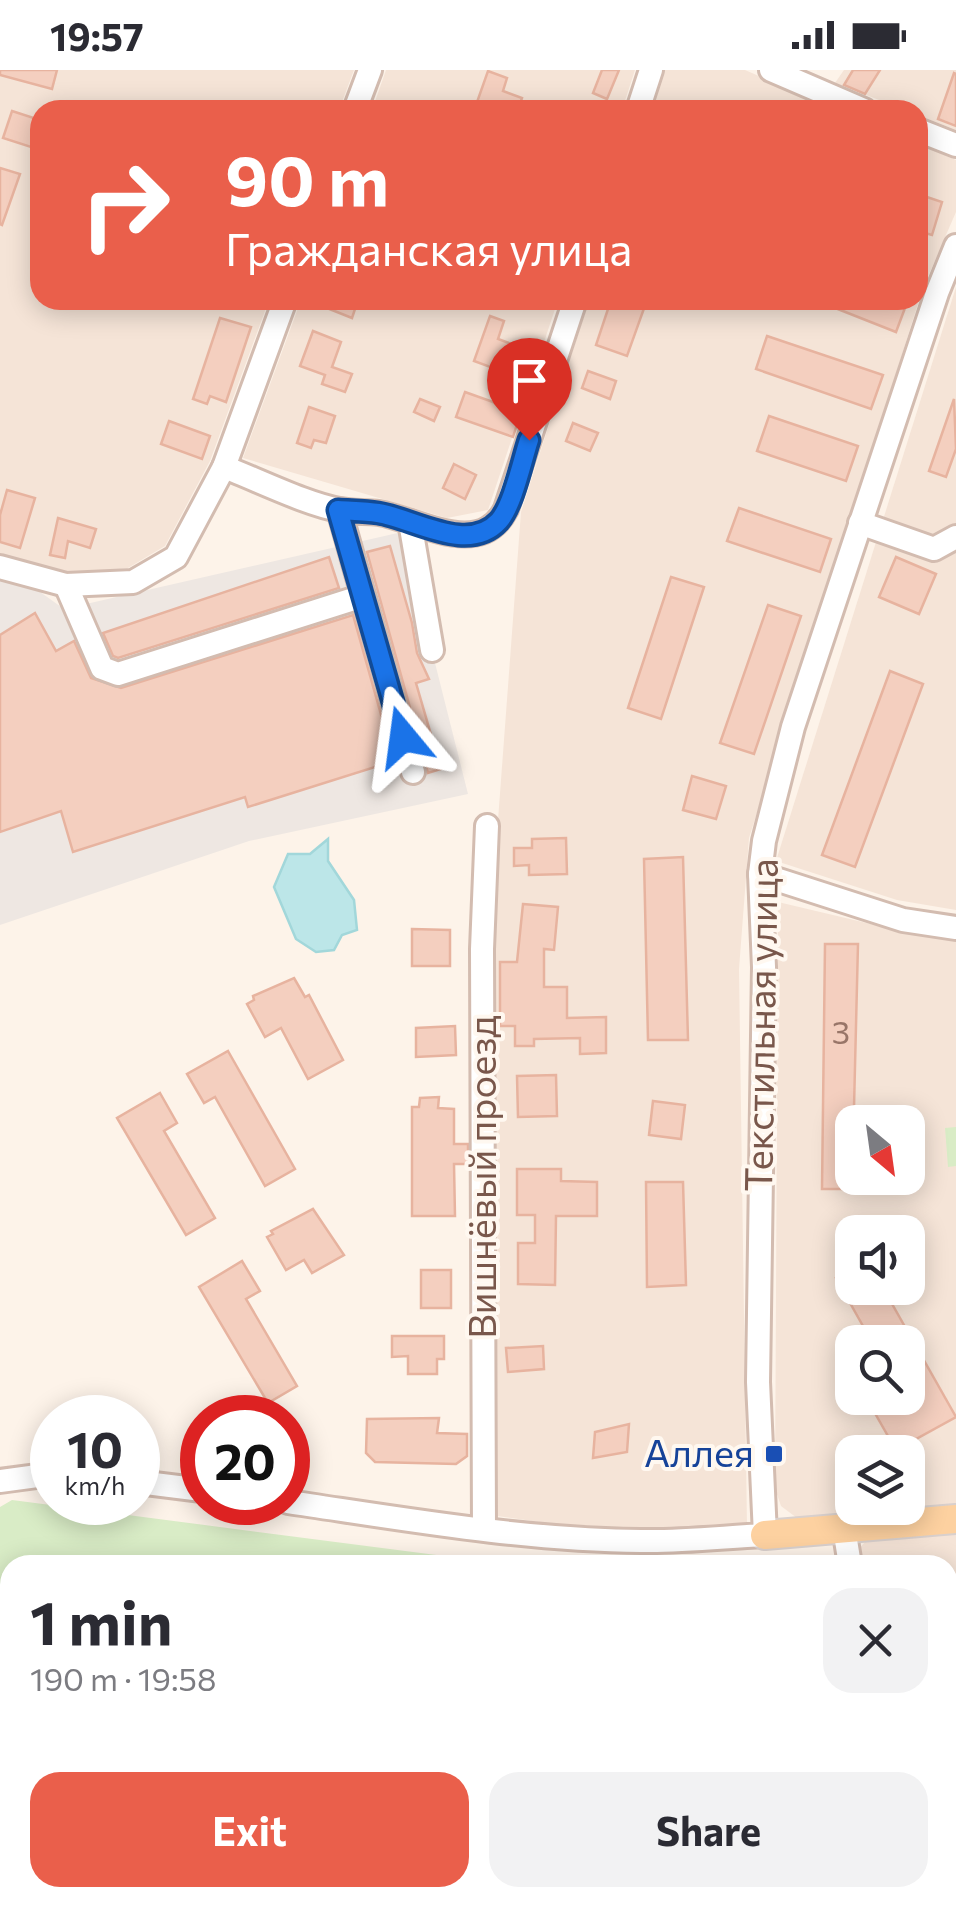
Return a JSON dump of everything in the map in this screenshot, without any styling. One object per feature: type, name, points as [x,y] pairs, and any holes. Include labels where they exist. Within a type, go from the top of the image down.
[{"type":"main road","points":[[765,1535],[956,1519]]},
{"type":"street","points":[[359,100],[370,70]]},
{"type":"street","points":[[641,100],[651,70]]},
{"type":"street","points":[[771,70],[819,80],[849,100]]},
{"type":"street","points":[[928,134],[956,145]]},
{"type":"street","name":"Текстильная улица","points":[[765,1535],[758,1382],[764,966],[760,874],[764,840],[793,727],[956,246]]},
{"type":"street","points":[[0,567],[66,585],[133,582],[176,556],[224,467],[280,310]]},
{"type":"street","points":[[224,467],[338,510],[380,513],[444,533],[487,531],[500,520],[572,310]]},
{"type":"street","points":[[338,510],[412,772]]},
{"type":"street","points":[[410,522],[432,650]]},
{"type":"street","points":[[860,523],[934,549],[956,536]]},
{"type":"street","points":[[66,585],[102,668],[118,674],[363,596]]},
{"type":"street","name":"Вишнёвый проезд","points":[[484,1528],[482,948],[488,826]]},
{"type":"street","points":[[760,874],[903,920],[956,928]]},
{"type":"street","points":[[310,1505],[641,1553],[765,1535]]},
{"type":"street","points":[[844,1528],[848,1555]]},
{"type":"shaded area","points":[[0,70],[354,70],[343,100],[30,100],[30,310],[265,310],[210,461],[165,546],[128,568],[68,575],[0,555]]},
{"type":"shaded area","points":[[386,70],[635,70],[625,100],[376,100]]},
{"type":"shaded area","points":[[664,70],[745,70],[815,100],[654,100]]},
{"type":"shaded area","points":[[844,70],[956,70],[956,130],[928,119],[928,100],[879,100],[835,83]]},
{"type":"shaded area","points":[[928,148],[956,160],[956,212],[928,276]]},
{"type":"shaded area","points":[[956,287],[956,910],[897,900],[776,861]]},
{"type":"shaded area","points":[[297,310],[555,310],[488,510],[447,518],[243,458]]},
{"type":"shaded area","points":[[586,310],[916,310],[749,838],[739,969],[747,1527],[645,1531],[568,1526],[497,1516],[491,1505],[491,914],[521,512]]},
{"type":"shaded area","points":[[402,532],[468,794],[249,841],[0,925],[0,572],[19,577],[64,609]]},
{"type":"shaded area","points":[[778,902],[956,940],[956,1509],[925,1511],[925,1435],[835,1435],[835,1519],[797,1518],[781,1506],[775,1488]]},
{"type":"shaded area","points":[[956,1529],[956,1555],[859,1555],[859,1549],[870,1536]]},
{"type":"green space","points":[[956,1127],[956,1166],[948,1167],[945,1128]]},
{"type":"green space","points":[[12,1500],[30,1502],[30,1525],[160,1525],[160,1519],[180,1522],[180,1525],[436,1555],[0,1555],[0,1507]]},
{"type":"water","points":[[328,839],[328,861],[354,900],[357,930],[342,935],[334,950],[316,952],[296,939],[274,887],[288,854],[310,854]]},
{"type":"building","points":[[0,70],[57,70],[52,89],[0,75]]},
{"type":"building","points":[[602,70],[619,70],[607,99],[593,93]]},
{"type":"building","points":[[853,70],[880,70],[865,94],[844,85]]},
{"type":"building","points":[[488,71],[507,78],[503,91],[522,98],[521,100],[478,100]]},
{"type":"building","points":[[956,74],[956,126],[938,119]]},
{"type":"building","points":[[12,111],[30,117],[30,147],[3,138]]},
{"type":"building","points":[[0,168],[20,174],[2,225],[0,224]]},
{"type":"building","points":[[928,197],[942,202],[932,235],[928,234]]},
{"type":"building","points":[[332,310],[355,310],[352,318]]},
{"type":"building","points":[[608,310],[643,310],[627,356],[596,345]]},
{"type":"building","points":[[840,310],[904,310],[896,332]]},
{"type":"building","points":[[490,316],[504,321],[498,339],[533,352],[523,379],[474,361]]},
{"type":"building","points":[[220,318],[251,327],[226,402],[210,396],[207,404],[193,399]]},
{"type":"building","points":[[313,331],[341,342],[332,367],[352,374],[345,392],[322,384],[325,375],[300,366]]},
{"type":"building","points":[[767,336],[883,375],[871,409],[756,369]]},
{"type":"building","points":[[588,371],[616,381],[610,399],[582,388]]},
{"type":"building","points":[[465,392],[521,412],[513,437],[456,417]]},
{"type":"building","points":[[420,399],[440,407],[434,421],[414,412]]},
{"type":"building","points":[[954,399],[956,449],[946,477],[929,471]]},
{"type":"building","points":[[309,407],[335,416],[326,443],[314,440],[311,448],[297,443]]},
{"type":"building","points":[[769,416],[858,446],[846,481],[757,451]]},
{"type":"building","points":[[169,421],[210,436],[202,459],[161,444]]},
{"type":"building","points":[[573,423],[598,433],[590,451],[566,441]]},
{"type":"building","points":[[454,464],[476,475],[465,499],[443,488]]},
{"type":"building","points":[[7,490],[35,498],[20,548],[0,542],[0,515]]},
{"type":"building","points":[[739,508],[831,539],[820,572],[727,541]]},
{"type":"building","points":[[58,518],[96,529],[90,548],[68,541],[65,558],[50,555]]},
{"type":"building","points":[[390,546],[417,653],[429,679],[416,683],[441,769],[428,773],[367,552]]},
{"type":"building","points":[[329,557],[339,588],[118,658],[113,656],[103,633]]},
{"type":"building","points":[[896,557],[936,574],[919,614],[879,597]]},
{"type":"building","points":[[671,577],[704,587],[661,719],[628,708]]},
{"type":"building","points":[[768,605],[801,616],[754,754],[720,743]]},
{"type":"building","points":[[35,613],[56,651],[74,641],[91,678],[121,688],[353,615],[394,761],[248,807],[245,797],[73,852],[61,811],[0,832],[0,635]]},
{"type":"building","points":[[890,671],[923,684],[855,867],[822,855]]},
{"type":"building","points":[[692,776],[726,786],[716,819],[683,810]]},
{"type":"building","points":[[566,838],[567,874],[529,875],[529,865],[514,866],[514,848],[532,848],[532,839]]},
{"type":"building","points":[[683,857],[688,1040],[648,1040],[644,859]]},
{"type":"building","points":[[523,904],[558,907],[554,950],[544,949],[544,987],[567,987],[567,1018],[606,1017],[606,1053],[580,1054],[580,1038],[534,1039],[534,1046],[515,1046],[515,1026],[500,1026],[500,962],[517,962]]},
{"type":"building","points":[[412,929],[450,930],[450,966],[412,966]]},
{"type":"building","points":[[825,944],[858,944],[854,1105],[835,1105],[835,1189],[822,1189]]},
{"type":"building","points":[[294,978],[305,997],[309,995],[343,1060],[308,1079],[281,1028],[265,1037],[247,1004],[254,1000],[253,996]]},
{"type":"building","points":[[455,1026],[456,1055],[416,1057],[416,1028]]},
{"type":"building","points":[[228,1051],[295,1169],[265,1186],[215,1097],[204,1103],[187,1074]]},
{"type":"building","points":[[556,1075],[557,1116],[518,1117],[517,1076]]},
{"type":"building","points":[[160,1093],[177,1123],[164,1131],[215,1218],[186,1235],[117,1118]]},
{"type":"building","points":[[439,1097],[438,1108],[454,1109],[454,1144],[468,1144],[468,1164],[454,1164],[455,1216],[412,1216],[412,1107],[419,1107],[420,1098]]},
{"type":"building","points":[[653,1101],[685,1105],[681,1139],[649,1135]]},
{"type":"building","points":[[517,1169],[561,1169],[561,1181],[597,1182],[597,1216],[556,1216],[555,1285],[518,1284],[518,1243],[535,1243],[535,1215],[517,1215]]},
{"type":"building","points":[[646,1182],[683,1182],[686,1285],[647,1287]]},
{"type":"building","points":[[313,1209],[344,1255],[312,1273],[304,1260],[286,1270],[267,1237],[273,1234],[271,1231]]},
{"type":"building","points":[[242,1261],[260,1291],[246,1299],[297,1386],[282,1395],[263,1395],[199,1287]]},
{"type":"building","points":[[421,1270],[451,1270],[451,1308],[421,1308]]},
{"type":"building","points":[[851,1305],[893,1305],[904,1325],[862,1325]]},
{"type":"building","points":[[392,1336],[444,1336],[444,1359],[437,1359],[437,1374],[408,1374],[408,1356],[392,1357]]},
{"type":"building","points":[[543,1346],[544,1369],[508,1372],[506,1348]]},
{"type":"building","points":[[925,1362],[956,1417],[923,1435],[887,1435],[876,1415],[925,1415]]},
{"type":"building","points":[[439,1418],[437,1433],[467,1434],[467,1456],[456,1464],[375,1462],[366,1453],[367,1419]]},
{"type":"building","points":[[629,1424],[627,1452],[593,1458],[595,1432]]},
{"type":"place","name":"Аллея","points":[[774,1454]]},
{"type":"route","points":[[403,737],[338,510],[380,513],[444,533],[487,531],[506,509],[529,440]]}]
